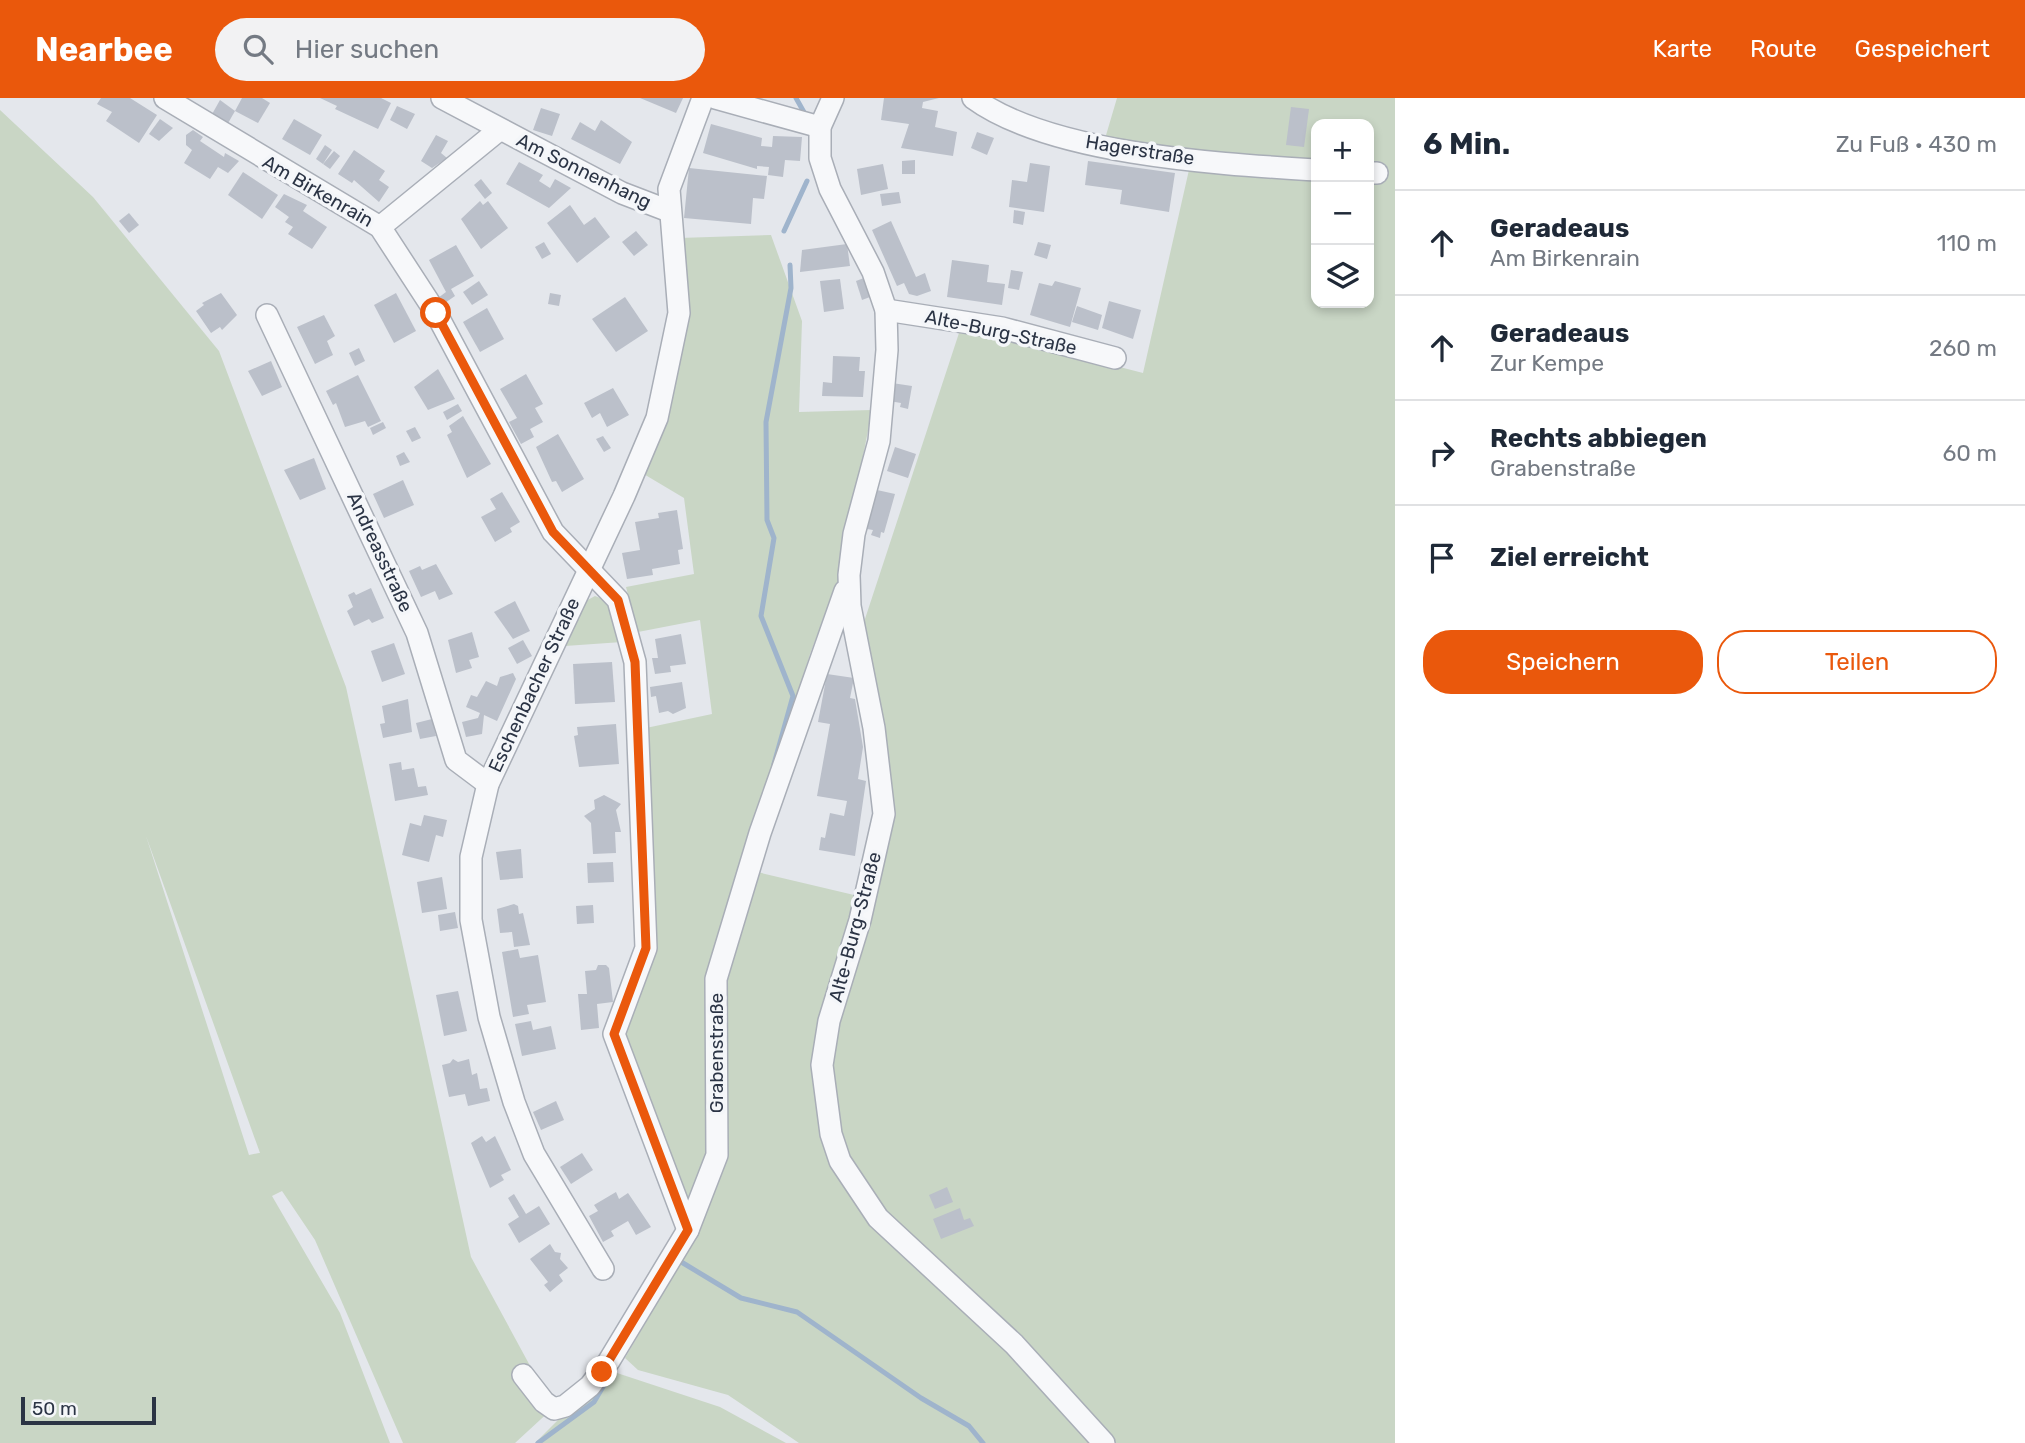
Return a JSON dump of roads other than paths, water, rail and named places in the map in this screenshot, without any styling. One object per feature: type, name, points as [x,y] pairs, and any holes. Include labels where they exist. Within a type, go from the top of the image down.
[{"type":"street","name":"Am Birkenrain","points":[[165,98],[380,227],[436,313],[553,532],[618,600],[635,662],[646,948],[614,1034],[688,1230]]},
{"type":"street","name":"Am Sonnenhang","points":[[442,98],[622,193],[669,211]]},
{"type":"street","name":"Eschenbacher Straße","points":[[603,1269],[534,1154],[489,1017],[471,920],[471,857],[488,784],[657,418],[679,313],[669,189],[673,172],[703,98]]},
{"type":"street","points":[[715,98],[820,127]]},
{"type":"street","name":"Alte-Burg-Straße","points":[[833,98],[820,127],[820,158],[830,189],[873,272],[886,310],[887,350],[879,441],[854,534],[849,575],[850,606],[874,728],[884,814],[860,920],[830,1021],[822,1065],[831,1134],[840,1161],[878,1218],[1014,1344],[1104,1443]]},
{"type":"street","name":"Hagerstraße","points":[[973,98],[1021,123],[1088,144],[1311,170]]},
{"type":"street","name":"Am Sonnenhang","points":[[380,227],[499,130]]},
{"type":"street","name":"Alte-Burg-Straße","points":[[886,310],[994,327],[1115,358]]},
{"type":"street","name":"Andreasstraße","points":[[267,316],[417,634],[456,760],[488,784]]},
{"type":"street","name":"Grabenstraße","points":[[523,1376],[544,1402],[554,1409],[565,1406],[590,1386],[609,1362],[688,1230],[717,1155],[716,979],[764,820],[841,607],[849,575]]},
{"type":"waterway","points":[[796,98],[805,114]]},
{"type":"waterway","points":[[784,231],[807,181]]},
{"type":"waterway","points":[[774,764],[793,696],[761,616],[774,538],[767,520],[766,422],[791,288],[790,265]]},
{"type":"waterway","points":[[678,1260],[741,1298],[797,1312],[921,1398],[969,1426],[983,1443]]},
{"type":"waterway","points":[[538,1443],[594,1402],[607,1380]]}]
